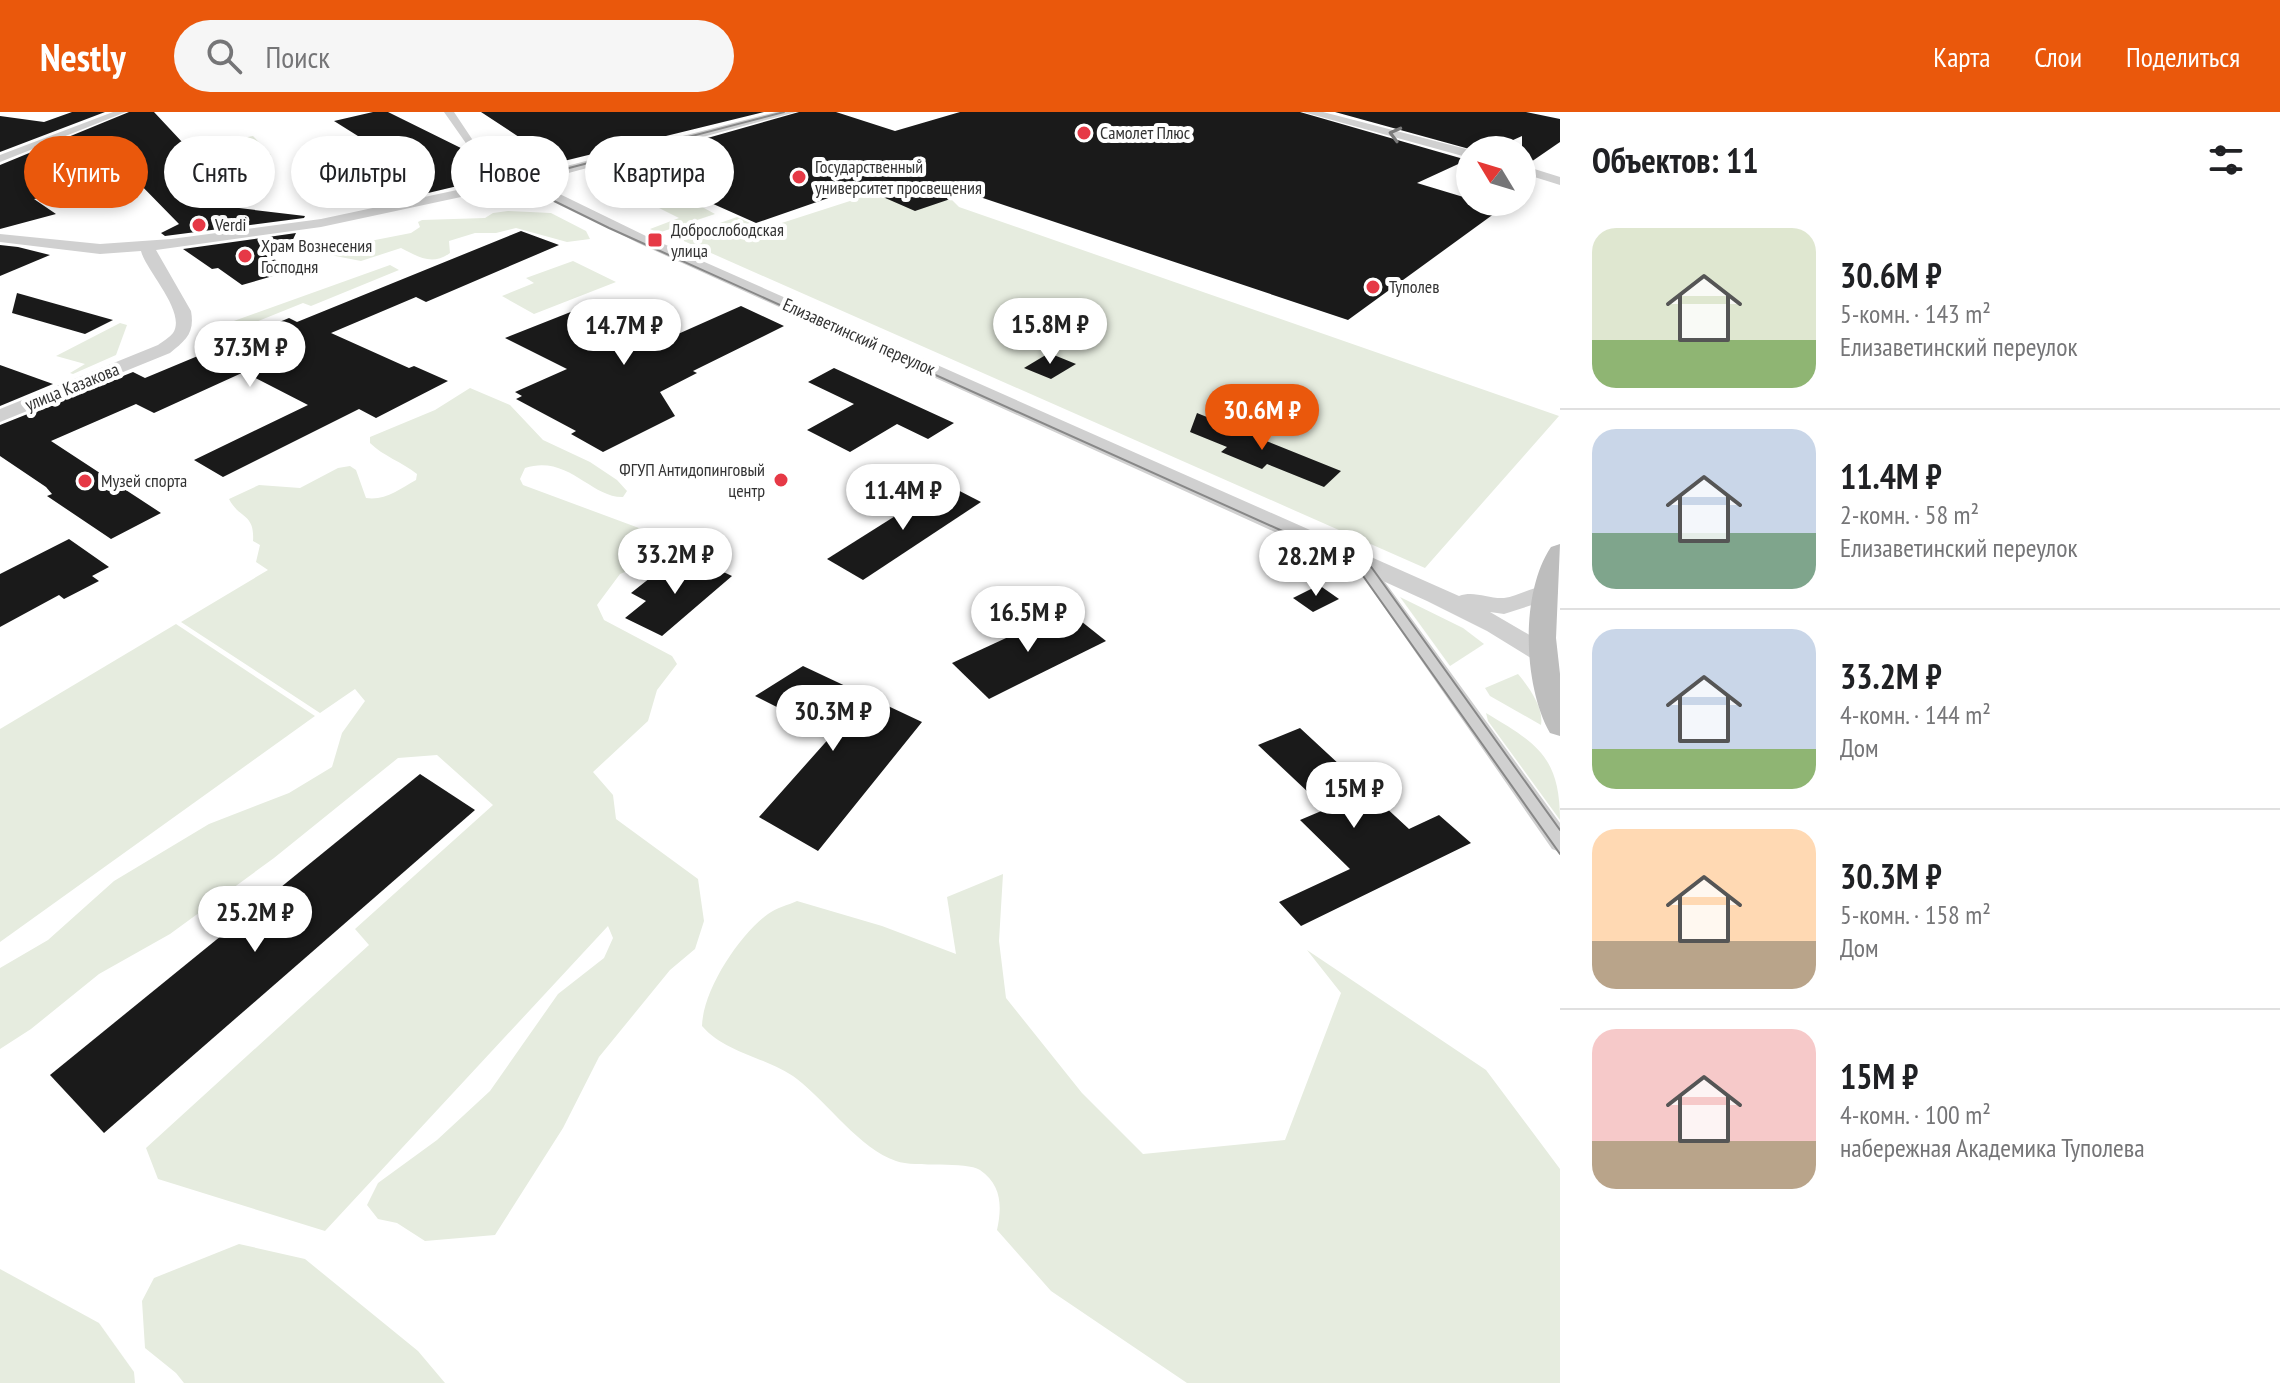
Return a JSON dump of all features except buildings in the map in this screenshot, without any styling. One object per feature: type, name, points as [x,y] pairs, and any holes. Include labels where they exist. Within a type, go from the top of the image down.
[{"type":"main road","points":[[1560,552],[1546,593],[1540,635],[1560,725]]},
{"type":"street","points":[[0,159],[121,112]]},
{"type":"street","points":[[449,112],[465,136]]},
{"type":"street","points":[[569,168],[790,112]]},
{"type":"street","points":[[1309,112],[1456,150]]},
{"type":"street","points":[[1536,172],[1560,181]]},
{"type":"street","points":[[0,238],[80,249],[147,246],[321,223],[451,195]]},
{"type":"street","name":"Елизаветинский переулок","points":[[569,205],[1406,582],[1496,625],[1543,654]]},
{"type":"street","name":"улица Казакова","points":[[0,416],[164,349],[182,334],[185,315],[151,261],[147,246]]},
{"type":"street","points":[[1363,564],[1560,842]]},
{"type":"street","points":[[1406,582],[1481,604],[1504,606],[1546,593]]},
{"type":"shaded area","points":[[909,182],[951,199],[959,207],[1559,416],[1425,568],[677,238],[737,217],[763,229]]},
{"type":"shaded area","points":[[659,208],[704,208],[715,214],[658,233],[650,229],[679,218]]},
{"type":"shaded area","points":[[493,213],[551,213],[586,231],[590,239],[567,242],[516,228],[496,233],[475,233],[449,241],[450,253],[431,260],[401,248],[361,261],[330,255],[329,249],[411,233],[420,227],[418,222],[422,220],[485,218]]},
{"type":"shaded area","points":[[573,261],[616,282],[534,314],[502,296],[534,283],[526,278]]},
{"type":"shaded area","points":[[390,265],[399,270],[311,306],[303,303],[231,332],[220,326]]},
{"type":"shaded area","points":[[120,323],[127,325],[116,355],[73,374],[70,373],[85,364],[56,356]]},
{"type":"shaded area","points":[[470,388],[510,405],[543,440],[590,462],[617,480],[627,491],[623,497],[611,495],[566,471],[540,465],[525,468],[520,479],[523,485],[647,531],[670,533],[686,542],[672,553],[620,574],[597,605],[604,620],[672,656],[677,664],[657,690],[648,721],[593,772],[613,795],[616,819],[698,879],[704,921],[695,949],[670,970],[599,1057],[563,1128],[495,1235],[425,1241],[397,1223],[378,1219],[367,1205],[378,1183],[437,1140],[490,1091],[558,994],[604,958],[613,938],[608,926],[325,1231],[158,1179],[146,1148],[369,945],[355,929],[493,805],[437,755],[398,758],[274,858],[170,934],[99,974],[31,1029],[0,1049],[0,968],[48,940],[114,881],[209,824],[289,793],[332,767],[342,733],[365,701],[355,689],[320,713],[181,622],[268,570],[256,562],[260,545],[253,541],[252,525],[229,499],[259,485],[300,488],[338,468],[350,466],[356,470],[366,498],[392,494],[416,480],[417,474],[375,448],[370,443],[370,437],[435,410]]},
{"type":"shaded area","points":[[1400,597],[1463,628],[1484,644],[1450,666]]},
{"type":"shaded area","points":[[176,624],[315,716],[0,942],[0,729]]},
{"type":"shaded area","points":[[1518,674],[1538,705],[1541,725],[1490,696],[1485,688]]},
{"type":"shaded area","points":[[1486,713],[1519,733],[1542,754],[1555,780],[1560,820],[1488,721]]},
{"type":"shaded area","points":[[1003,874],[999,941],[1006,998],[1082,1093],[1143,1154],[1285,1140],[1341,993],[1307,950],[1486,1070],[1560,1169],[1560,1383],[1187,1383],[1051,1291],[997,1230],[999,1197],[993,1182],[980,1170],[964,1166],[905,1163],[883,1155],[857,1136],[797,1079],[723,1043],[702,1026],[709,996],[724,964],[757,923],[775,910],[797,901],[882,926],[956,954],[947,897]]},
{"type":"shaded area","points":[[239,1244],[305,1259],[418,1351],[445,1383],[184,1383],[145,1348],[142,1301],[154,1278]]},
{"type":"shaded area","points":[[0,1269],[99,1323],[134,1372],[135,1383],[0,1383]]},
{"type":"tram line","points":[[784,112],[569,168],[546,177],[538,188],[548,198],[609,228],[1349,561],[1356,566],[1560,854]]},
{"type":"tram line","points":[[1361,557],[1372,568],[1560,830]]},
{"type":"place","name":"Самолет Плюс","points":[[1084,133]]},
{"type":"place","name":"Государственный университет просвещения","points":[[799,177]]},
{"type":"place","name":"Verdi","points":[[199,225]]},
{"type":"place","name":"Доброслободская улица","points":[[655,240]]},
{"type":"place","name":"Храм Вознесения Господня","points":[[245,256]]},
{"type":"place","name":"Туполев","points":[[1373,287]]},
{"type":"place","name":"ФГУП Антидопинговый центр","points":[[781,480]]},
{"type":"place","name":"Музей спорта","points":[[85,481]]}]
